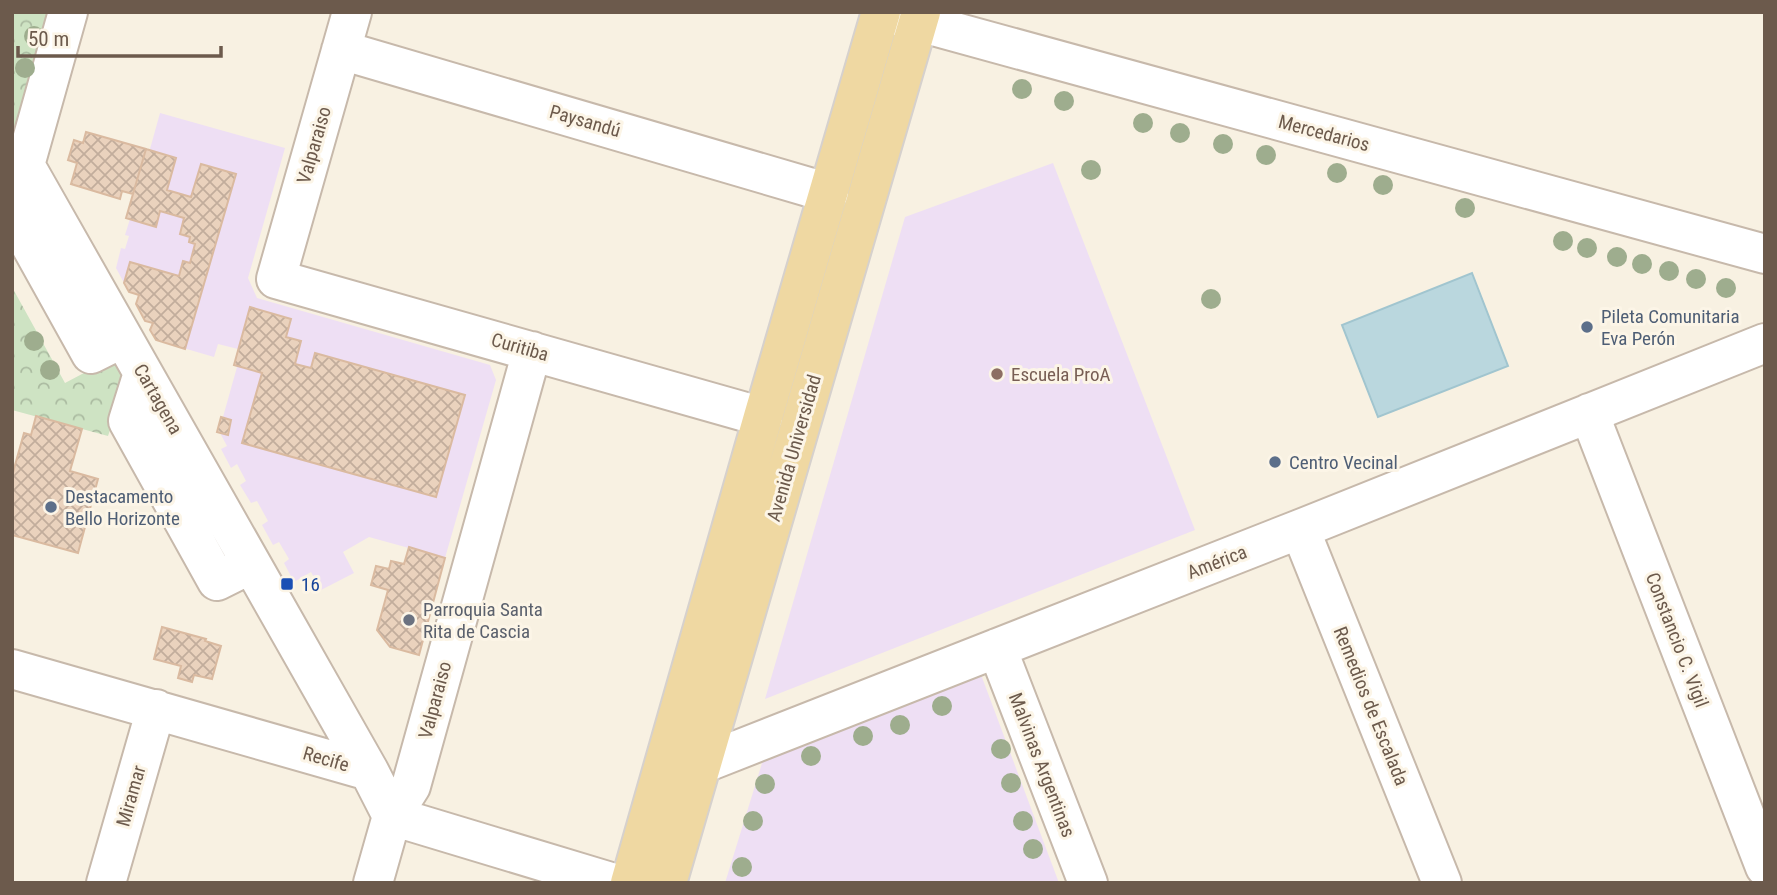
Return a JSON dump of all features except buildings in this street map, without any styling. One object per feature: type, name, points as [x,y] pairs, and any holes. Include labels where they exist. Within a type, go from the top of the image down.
[{"type":"main road","name":"Avenida Universidad","points":[[667,883],[684,761],[763,417],[829,193],[901,15]]},
{"type":"main road","name":"Avenida Universidad","points":[[631,883],[684,761],[901,15]]},
{"type":"street","name":"Cartagena","points":[[68,12],[25,165],[369,771]]},
{"type":"street","name":"Valparaiso","points":[[276,279],[352,12]]},
{"type":"street","name":"Mercedarios","points":[[901,15],[1765,254]]},
{"type":"street","name":"Paysandú","points":[[341,50],[829,193]]},
{"type":"street","name":"Curitiba","points":[[276,279],[763,417]]},
{"type":"street","name":"América","points":[[684,761],[997,648],[1765,343]]},
{"type":"street","name":"Valparaiso","points":[[373,883],[392,816],[411,786],[532,351]]},
{"type":"street","name":"Constancio C. Vigil","points":[[1589,413],[1765,867]]},
{"type":"street","name":"Remedios de Escalada","points":[[1300,529],[1441,883]]},
{"type":"street","name":"Malvinas Argentinas","points":[[997,648],[1088,883]]},
{"type":"street","name":"Recife","points":[[12,669],[369,771],[392,816]]},
{"type":"street","name":"Miramar","points":[[106,883],[156,709]]},
{"type":"street","points":[[392,816],[614,883]]},
{"type":"shaded area","points":[[160,113],[285,148],[248,278],[257,298],[490,365],[496,380],[445,558],[369,537],[343,552],[354,573],[321,590],[311,572],[294,582],[284,563],[289,559],[279,542],[273,545],[262,525],[268,521],[257,501],[251,503],[240,485],[246,481],[237,464],[231,468],[221,449],[227,446],[217,432],[237,367],[234,365],[238,349],[218,344],[214,357],[156,340],[150,330],[152,323],[136,304],[139,295],[129,292],[116,268],[121,248],[125,249],[129,236],[125,235],[130,219],[126,218]]},
{"type":"shaded area","name":"Escuela ProA","points":[[1053,163],[1195,530],[765,699],[905,217]]},
{"type":"shaded area","points":[[980,672],[1059,883],[725,883],[763,760]]},
{"type":"green space","points":[[12,12],[47,12],[12,140]]},
{"type":"green space","points":[[12,287],[65,383],[116,356],[128,377],[108,436],[12,410]]},
{"type":"water","points":[[1472,273],[1508,366],[1378,417],[1342,325]]},
{"type":"place","name":"Pileta Comunitaria Eva Perón","points":[[1587,327]]},
{"type":"place","name":"Escuela ProA","points":[[997,374]]},
{"type":"place","name":"Centro Vecinal","points":[[1275,462]]},
{"type":"place","name":"Destacamento Bello Horizonte","points":[[51,507]]},
{"type":"place","name":"16","points":[[287,584]]},
{"type":"place","name":"Parroquia Santa Rita de Cascia","points":[[409,620]]}]
